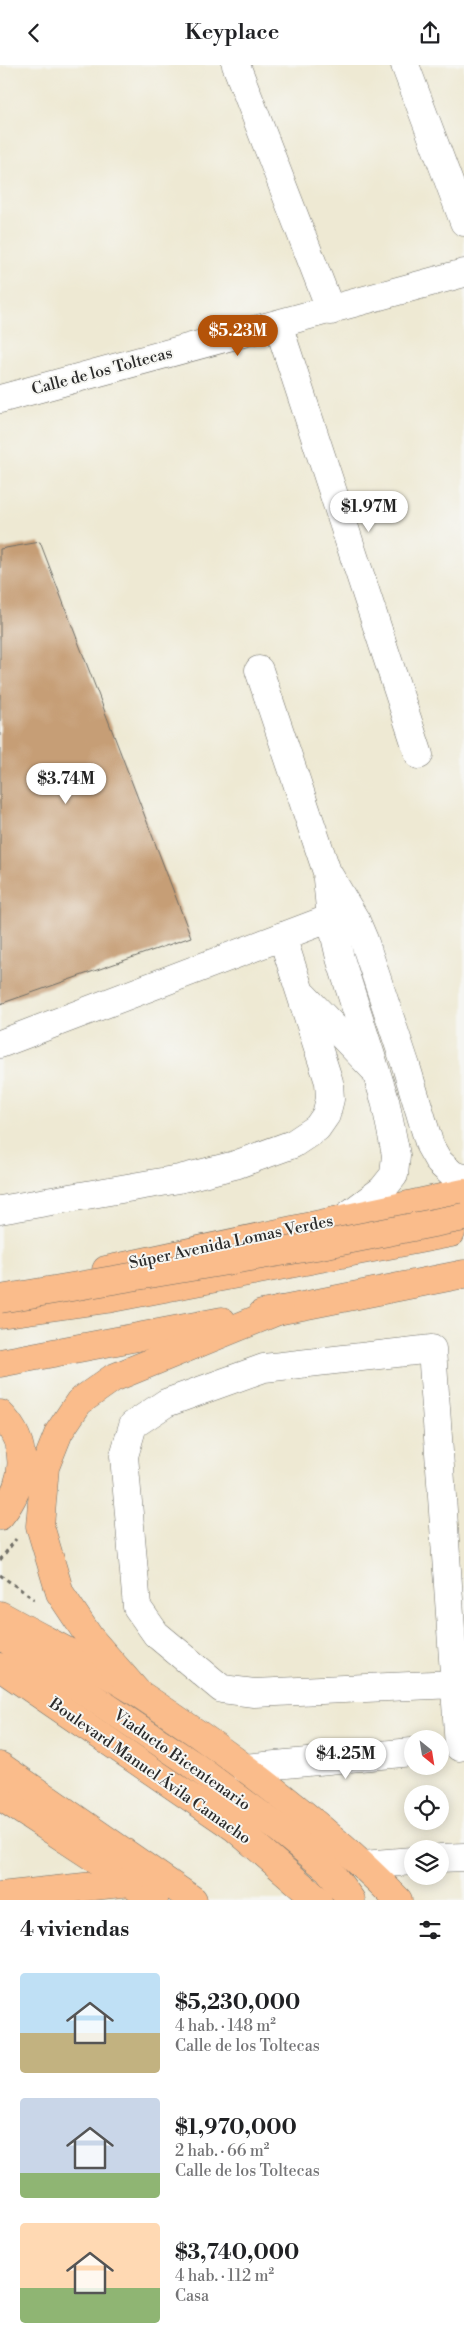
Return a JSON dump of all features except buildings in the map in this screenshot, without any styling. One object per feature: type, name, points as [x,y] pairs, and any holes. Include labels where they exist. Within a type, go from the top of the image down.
[{"type":"main road","name":"Súper Avenida Lomas Verdes","points":[[0,1299],[121,1266],[464,1193]]},
{"type":"main road","points":[[0,1299],[316,1246],[464,1217]]},
{"type":"main road","points":[[0,1314],[107,1299],[464,1231]]},
{"type":"main road","points":[[0,1287],[121,1266]]},
{"type":"main road","points":[[0,1363],[464,1274]]},
{"type":"main road","points":[[137,1693],[90,1639],[60,1593],[40,1526],[45,1467],[59,1432],[79,1402],[113,1378],[280,1310]]},
{"type":"main road","points":[[0,1414],[13,1429],[19,1445],[22,1463],[16,1492],[0,1516]]},
{"type":"main road","points":[[0,1615],[137,1693],[244,1768],[363,1865],[398,1900]]},
{"type":"main road","name":"Viaducto Bicentenario","points":[[0,1635],[192,1764],[278,1828],[321,1882],[351,1900]]},
{"type":"main road","points":[[0,1654],[77,1704],[249,1825],[321,1882],[337,1900]]},
{"type":"main road","name":"Boulevard Manuel Ávila Camacho","points":[[0,1667],[236,1828],[321,1882]]},
{"type":"main road","points":[[0,1766],[194,1900]]},
{"type":"main road","points":[[0,1772],[159,1900]]},
{"type":"main road","points":[[0,1796],[131,1882],[154,1900]]},
{"type":"main road","points":[[0,1896],[131,1882]]},
{"type":"main road","points":[[321,1882],[361,1900]]},
{"type":"street","points":[[236,65],[331,311]]},
{"type":"street","points":[[405,65],[462,213]]},
{"type":"street","name":"Calle de los Toltecas","points":[[0,399],[331,311],[464,273]]},
{"type":"street","points":[[278,324],[419,755]]},
{"type":"street","points":[[259,671],[343,919],[406,1067],[430,1146],[439,1162],[453,1175],[464,1178]]},
{"type":"street","points":[[0,1044],[282,936],[343,919]]},
{"type":"street","points":[[343,919],[340,957],[385,1100],[396,1155],[394,1175],[382,1190],[344,1219]]},
{"type":"street","points":[[0,1210],[179,1179],[235,1165],[293,1144],[317,1128],[326,1115],[330,1099],[329,1083],[282,936]]},
{"type":"street","points":[[300,991],[377,1073]]},
{"type":"street","points":[[377,1073],[406,1067]]},
{"type":"street","points":[[454,1748],[455,1684],[432,1349],[264,1368],[166,1403],[133,1425],[124,1456],[137,1607],[156,1634],[222,1689],[254,1693],[455,1684]]},
{"type":"street","points":[[244,1768],[404,1753]]},
{"type":"street","points":[[449,1858],[464,1857]]},
{"type":"street","points":[[363,1865],[404,1862]]}]
